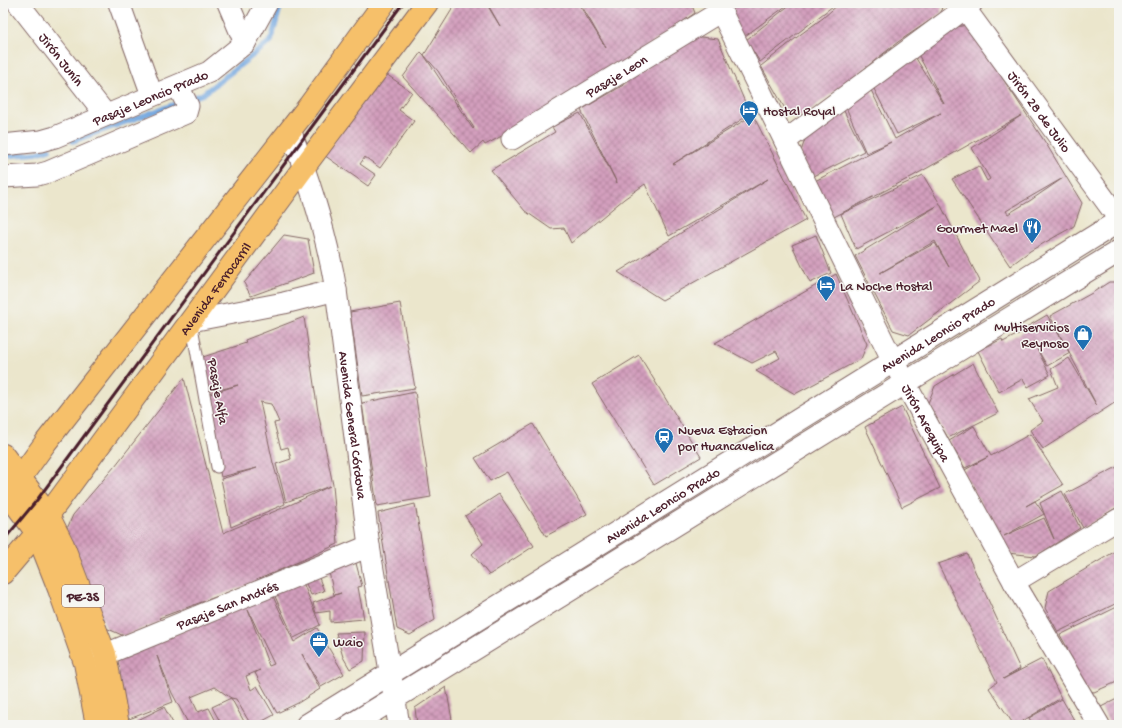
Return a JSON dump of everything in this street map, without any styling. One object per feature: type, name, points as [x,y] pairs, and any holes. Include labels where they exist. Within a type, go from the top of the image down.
[{"type":"main road","points":[[8,489],[290,130],[384,3]]},
{"type":"main road","name":"Avenida Ferrocarril","points":[[3,573],[37,533],[48,515],[426,3]]},
{"type":"main road","name":"PE-3S","points":[[3,455],[8,489],[37,533],[59,589],[85,663],[97,725]]},
{"type":"main road","name":"PE-3S","points":[[8,489],[48,515],[63,546],[105,654],[118,725]]},
{"type":"street","name":"Jirón Junín","points":[[18,3],[106,115]]},
{"type":"street","points":[[119,3],[152,95]]},
{"type":"street","points":[[228,3],[245,43]]},
{"type":"street","name":"Pasaje Leoncio Prado","points":[[3,145],[41,141],[55,137],[209,72],[245,43],[267,3]]},
{"type":"street","points":[[785,141],[966,5]]},
{"type":"street","name":"Jirón 28 de Julio","points":[[966,5],[1119,220]]},
{"type":"street","name":"Jirón Arequipa","points":[[719,7],[905,384],[1014,582],[1099,725]]},
{"type":"street","name":"Pasaje Leon","points":[[512,139],[719,7]]},
{"type":"street","points":[[3,177],[48,172],[186,113],[188,106],[178,86]]},
{"type":"street","name":"Avenida General Córdova","points":[[290,130],[304,167],[330,254],[336,290],[368,546],[389,675],[399,725]]},
{"type":"street","name":"Avenida Leoncio Prado","points":[[306,725],[389,675],[1119,220]]},
{"type":"street","name":"Avenida Leoncio Prado","points":[[351,725],[1119,251]]},
{"type":"street","points":[[191,321],[284,303],[336,290]]},
{"type":"street","points":[[773,436],[786,457]]},
{"type":"street","points":[[1014,582],[1119,519]]},
{"type":"street","points":[[631,524],[644,545]]},
{"type":"street","name":"Pasaje San Andrés","points":[[85,663],[368,546]]},
{"type":"lane","name":"Pasaje Alfa","points":[[191,321],[217,466]]},
{"type":"building","points":[[456,3],[486,3],[500,26],[487,3],[578,3],[606,48],[580,3],[691,3],[695,13],[618,67],[616,63],[567,97],[524,124],[485,145],[483,142],[471,153],[403,77],[421,52],[424,55]],"holes":[[[424,55],[438,71],[474,128],[473,129]]]},
{"type":"building","points":[[729,3],[790,3],[741,39],[728,14],[734,10]]},
{"type":"building","points":[[792,3],[830,3],[833,6],[760,62],[746,40]]},
{"type":"building","points":[[840,3],[942,3],[941,13],[898,42],[802,116],[788,114],[761,66]]},
{"type":"building","points":[[972,24],[1003,79],[1045,142],[1082,203],[1074,226],[1030,251],[1010,266],[952,179],[979,166],[987,181],[990,179],[972,148],[1022,115],[913,176],[834,217],[811,183],[891,142],[866,153],[845,105],[869,86],[895,139],[941,113],[897,134],[872,85],[914,55],[944,104],[919,56],[951,28]],"holes":[[[1063,178],[1008,214],[1006,211]]]},
{"type":"building","points":[[692,36],[718,39],[750,114],[673,164],[753,115],[806,220],[662,300],[618,272],[768,179],[669,236],[645,184],[624,199],[571,243],[564,228],[551,229],[525,211],[491,170],[555,132],[552,127],[580,113],[617,183],[581,110],[625,84],[624,82],[648,69],[646,65]]},
{"type":"building","points":[[383,72],[412,92],[399,110],[414,121],[380,168],[365,157],[360,164],[376,175],[368,186],[324,155]]},
{"type":"building","points":[[841,105],[864,151],[812,177],[799,157],[808,131]]},
{"type":"building","points":[[923,175],[940,204],[980,281],[909,335],[893,330],[855,256],[937,206],[856,249],[841,214]],"holes":[[[935,241],[949,267],[935,243],[880,273]]]},
{"type":"building","points":[[284,235],[308,239],[314,273],[251,296],[244,283]]},
{"type":"building","points":[[816,235],[831,273],[810,283],[792,245]]},
{"type":"building","points":[[836,274],[867,344],[861,359],[795,394],[756,371],[780,358],[776,351],[752,363],[715,343]]},
{"type":"building","points":[[1109,282],[1119,282],[1119,400],[1043,449],[1030,430],[1043,421],[1029,399],[1058,387],[1051,369],[1069,358],[1097,406],[1050,316]]},
{"type":"building","points":[[400,303],[415,388],[362,396],[350,312]]},
{"type":"building","points":[[1047,315],[1070,353],[1047,366],[1033,341],[1050,375],[1028,387],[1023,379],[999,392],[978,351],[1002,339],[1003,342],[1026,330],[1025,328]]},
{"type":"building","points":[[304,317],[318,412],[333,485],[338,544],[242,587],[159,618],[161,621],[124,636],[106,628],[66,531],[73,515],[115,466],[184,378],[223,533],[330,486],[286,502],[276,464],[291,459],[288,447],[281,449],[274,423],[279,422],[271,404],[260,402],[273,463],[285,504],[231,527],[221,479],[257,468],[221,477],[204,396],[238,385],[204,394],[203,357],[246,343],[245,340]]},
{"type":"building","points":[[639,355],[701,457],[654,485],[592,384]]},
{"type":"building","points":[[973,363],[998,413],[948,438],[928,403],[935,386]]},
{"type":"building","points":[[415,392],[431,497],[377,506],[362,403]]},
{"type":"building","points":[[902,407],[940,488],[902,507],[865,427]]},
{"type":"building","points":[[533,424],[587,514],[546,536],[507,472],[490,481],[475,458]]},
{"type":"building","points":[[974,426],[991,456],[1030,434],[1063,485],[1026,506],[1035,501],[1044,514],[1004,536],[1044,518],[1054,539],[1040,503],[1062,491],[1080,528],[1036,556],[1007,553],[963,471],[988,457],[965,468],[949,441]]},
{"type":"building","points":[[1119,466],[1119,506],[1083,528],[1065,494]]},
{"type":"building","points":[[499,494],[534,546],[489,575],[472,554],[483,544],[465,516]]},
{"type":"building","points":[[415,504],[435,620],[410,635],[397,629],[378,513]]},
{"type":"building","points":[[1119,549],[1119,602],[1058,632],[1045,608],[1049,591]]},
{"type":"building","points":[[353,552],[362,586],[358,587],[364,619],[330,622],[330,611],[316,613],[313,603],[341,593],[334,595],[327,563]]},
{"type":"building","points":[[967,554],[1020,669],[1003,679],[1042,659],[1061,698],[1016,725],[1014,725],[989,688],[997,682],[938,564]]},
{"type":"building","points":[[316,570],[324,591],[311,595],[302,575]]},
{"type":"building","points":[[302,580],[320,625],[294,638],[273,592]]},
{"type":"building","points":[[271,592],[294,642],[317,628],[344,674],[321,687],[302,654],[320,689],[298,703],[277,713],[255,673],[260,670],[246,676],[251,690],[257,686],[274,715],[255,725],[251,725],[236,699],[231,698],[215,687],[191,697],[198,712],[209,708],[218,725],[189,725],[172,693],[157,656],[173,702],[124,721],[116,660]],"holes":[[[248,610],[274,664],[269,666]]]},
{"type":"building","points":[[1119,606],[1119,681],[1094,692],[1084,690],[1062,651],[1068,649],[1060,635]]},
{"type":"building","points":[[365,632],[364,661],[350,669],[343,657],[336,633]]},
{"type":"building","points":[[446,687],[453,725],[417,725],[415,708]]},
{"type":"building","points":[[231,698],[246,725],[222,725],[212,707]]},
{"type":"building","points":[[1119,698],[1119,725],[1108,725],[1107,724],[1109,723],[1101,707]]},
{"type":"building","points":[[1062,699],[1077,725],[1033,725],[1029,718]]},
{"type":"building","points":[[164,707],[174,725],[136,725],[136,721]]},
{"type":"waterway","points":[[189,99],[203,94],[271,41],[281,3]]},
{"type":"waterway","points":[[73,141],[181,102]]},
{"type":"waterway","points":[[3,156],[37,153],[49,149]]},
{"type":"railway","points":[[3,541],[37,500],[403,3]]},
{"type":"place","name":"Hostal Royal","points":[[749,127]]},
{"type":"place","name":"Gourmet Mael","points":[[1032,244]]},
{"type":"place","name":"La Noche Hostal","points":[[826,302]]},
{"type":"place","name":"Multiservicios Reynoso","points":[[1083,351]]},
{"type":"place","name":"Nueva Estacion por Huancavelica","points":[[664,454]]},
{"type":"place","name":"Waio","points":[[319,658]]}]
